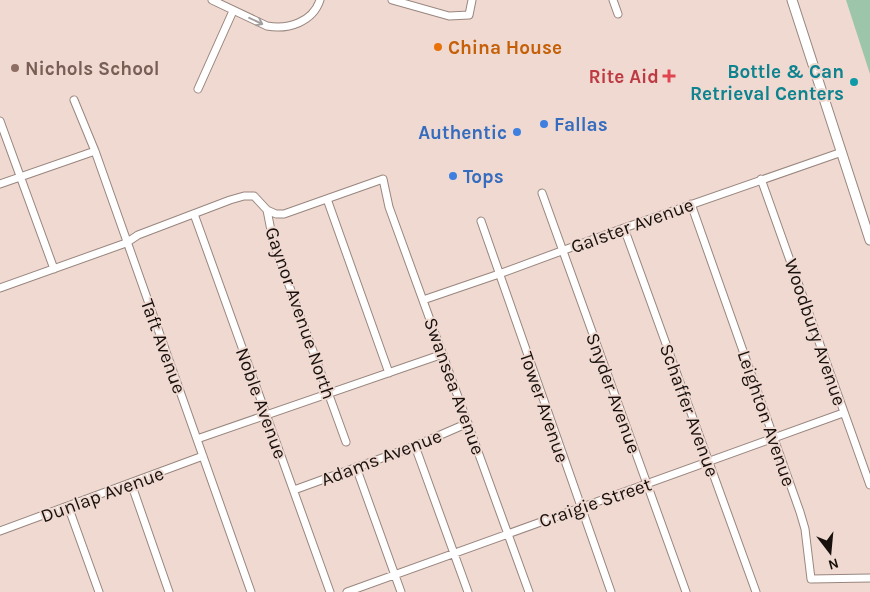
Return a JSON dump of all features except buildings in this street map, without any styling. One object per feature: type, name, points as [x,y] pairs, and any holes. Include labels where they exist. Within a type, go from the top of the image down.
[{"type":"street","points":[[212,0],[267,26],[285,27],[303,21],[314,12],[320,0]]},
{"type":"street","points":[[392,0],[449,16],[469,15],[472,0]]},
{"type":"street","points":[[612,0],[618,14]]},
{"type":"street","points":[[792,0],[870,240]]},
{"type":"street","points":[[198,89],[233,11]]},
{"type":"street","name":"Taft Avenue","points":[[74,100],[95,151],[251,592]]},
{"type":"street","points":[[0,120],[54,270]]},
{"type":"street","points":[[0,184],[95,151]]},
{"type":"street","name":"Galster Avenue","points":[[423,300],[761,179],[842,152]]},
{"type":"street","name":"Swansea Avenue","points":[[327,199],[383,179],[389,207],[530,592]]},
{"type":"street","name":"Woodbury Avenue","points":[[761,179],[843,413],[866,463],[870,485]]},
{"type":"street","name":"Snyder Avenue","points":[[542,193],[686,592]]},
{"type":"street","name":"Gaynor Avenue North","points":[[194,214],[244,196],[254,196],[267,210],[273,241],[346,442]]},
{"type":"street","points":[[267,210],[276,214],[284,214],[327,199],[389,373]]},
{"type":"street","name":"Leighton Avenue","points":[[691,204],[805,528],[812,579],[870,578]]},
{"type":"street","points":[[0,288],[126,243],[138,235],[194,214]]},
{"type":"street","name":"Noble Avenue","points":[[194,214],[330,592]]},
{"type":"street","name":"Tower Avenue","points":[[481,221],[611,592]]},
{"type":"street","name":"Schaffer Avenue","points":[[624,228],[756,592]]},
{"type":"street","points":[[197,439],[443,354]]},
{"type":"street","name":"Craigie Street","points":[[347,592],[843,413]]},
{"type":"street","name":"Adams Avenue","points":[[294,490],[415,446],[468,423]]},
{"type":"street","points":[[415,446],[468,592]]},
{"type":"street","name":"Dunlap Avenue","points":[[0,531],[203,456]]},
{"type":"street","points":[[356,467],[401,592]]},
{"type":"street","points":[[132,483],[170,592]]},
{"type":"street","points":[[68,506],[99,592]]},
{"type":"green space","points":[[846,0],[870,0],[870,74]]},
{"type":"place","name":"China House","points":[[438,47]]},
{"type":"place","name":"Nichols School","points":[[15,68]]},
{"type":"place","name":"Rite Aid","points":[[669,76]]},
{"type":"place","name":"Bottle & Can Retrieval Centers","points":[[854,82]]},
{"type":"place","name":"Fallas","points":[[544,124]]},
{"type":"place","name":"Authentic","points":[[517,132]]},
{"type":"place","name":"Tops","points":[[453,176]]}]
